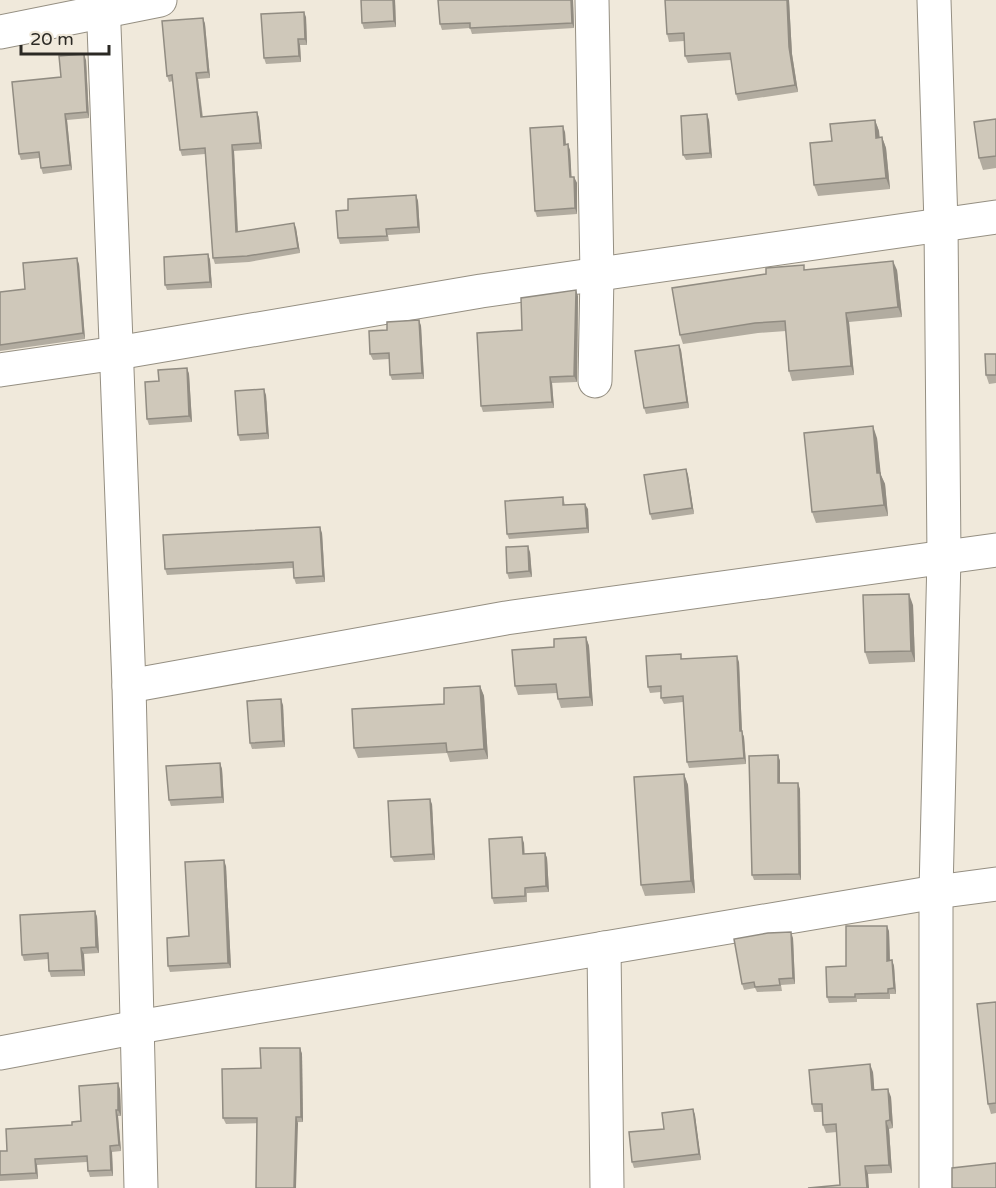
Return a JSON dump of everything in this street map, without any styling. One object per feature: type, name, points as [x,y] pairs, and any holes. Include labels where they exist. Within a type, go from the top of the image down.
[{"type":"street","points":[[0,32],[104,5],[160,0]]},
{"type":"street","points":[[592,0],[597,274],[595,381]]},
{"type":"street","points":[[934,0],[941,224],[944,557],[936,892],[936,1188]]},
{"type":"street","points":[[104,5],[129,686],[141,1188]]},
{"type":"street","points":[[0,370],[117,353],[481,291],[996,217]]},
{"type":"street","points":[[129,686],[506,618],[996,550]]},
{"type":"street","points":[[0,1053],[138,1027],[936,892],[996,884]]},
{"type":"street","points":[[604,948],[607,1188]]},
{"type":"building","points":[[361,0],[393,0],[394,21],[362,23]]},
{"type":"building","points":[[438,0],[571,0],[572,23],[470,28],[470,23],[440,24]]},
{"type":"building","points":[[665,0],[787,0],[789,47],[795,85],[736,94],[730,53],[685,56],[684,33],[667,34]]},
{"type":"building","points":[[304,12],[305,39],[298,39],[299,56],[264,58],[261,14]]},
{"type":"building","points":[[203,18],[208,72],[196,73],[201,117],[257,112],[260,143],[232,145],[236,232],[294,223],[298,248],[247,256],[213,258],[205,148],[180,150],[172,75],[167,76],[162,21]]},
{"type":"building","points":[[84,54],[87,112],[65,114],[70,165],[41,168],[39,152],[19,154],[12,82],[61,77],[59,56]]},
{"type":"building","points":[[707,114],[710,153],[683,155],[681,116]]},
{"type":"building","points":[[996,119],[996,156],[979,158],[974,122]]},
{"type":"building","points":[[875,120],[876,138],[882,137],[886,178],[814,185],[810,143],[832,141],[830,124]]},
{"type":"building","points":[[563,126],[564,145],[568,144],[570,177],[574,177],[575,208],[535,211],[530,128]]},
{"type":"building","points":[[416,195],[418,227],[386,229],[387,236],[338,238],[336,211],[348,210],[348,199]]},
{"type":"building","points":[[208,254],[210,282],[165,285],[164,257]]},
{"type":"building","points":[[77,258],[83,333],[0,345],[0,292],[25,289],[23,263]]},
{"type":"building","points":[[893,261],[898,307],[846,313],[851,366],[789,371],[785,321],[755,323],[680,335],[672,288],[766,274],[766,268],[804,265],[804,270]]},
{"type":"building","points":[[576,290],[574,376],[550,377],[552,402],[481,406],[477,333],[522,330],[521,298]]},
{"type":"building","points":[[419,320],[422,373],[390,375],[389,353],[370,354],[369,331],[387,330],[387,322]]},
{"type":"building","points":[[679,345],[687,402],[644,408],[635,351]]},
{"type":"building","points":[[985,354],[996,354],[996,375],[986,375]]},
{"type":"building","points":[[187,368],[189,416],[147,419],[145,382],[159,381],[158,370]]},
{"type":"building","points":[[264,389],[267,433],[238,435],[235,391]]},
{"type":"building","points":[[873,426],[877,473],[880,473],[884,505],[812,512],[804,433]]},
{"type":"building","points":[[686,469],[692,508],[650,514],[644,475]]},
{"type":"building","points":[[563,497],[563,505],[585,504],[587,528],[507,534],[505,501]]},
{"type":"building","points":[[320,527],[323,576],[294,578],[293,562],[165,569],[163,535]]},
{"type":"building","points":[[528,546],[529,571],[507,573],[506,547]]},
{"type":"building","points":[[909,594],[911,651],[865,652],[863,595]]},
{"type":"building","points":[[586,637],[590,697],[558,699],[556,684],[515,686],[512,650],[554,647],[554,639]]},
{"type":"building","points":[[681,654],[681,659],[737,656],[740,731],[742,731],[744,758],[687,762],[683,696],[661,698],[661,686],[648,687],[646,656]]},
{"type":"building","points":[[480,686],[484,749],[447,752],[446,743],[354,748],[352,709],[444,704],[444,688]]},
{"type":"building","points":[[281,699],[283,741],[250,743],[247,701]]},
{"type":"building","points":[[778,755],[778,783],[798,783],[799,874],[752,875],[749,756]]},
{"type":"building","points":[[220,763],[222,797],[169,800],[166,766]]},
{"type":"building","points":[[684,774],[691,881],[641,885],[634,777]]},
{"type":"building","points":[[430,799],[433,854],[391,857],[388,801]]},
{"type":"building","points":[[522,837],[523,854],[545,853],[546,886],[525,888],[525,896],[492,898],[489,839]]},
{"type":"building","points":[[224,860],[228,963],[168,966],[167,938],[189,936],[185,862]]},
{"type":"building","points":[[95,911],[96,947],[81,948],[83,970],[49,971],[48,953],[22,955],[20,915]]},
{"type":"building","points":[[846,926],[887,926],[887,961],[892,960],[894,988],[888,989],[888,993],[855,994],[855,997],[827,997],[826,967],[846,966]]},
{"type":"building","points":[[791,932],[793,978],[779,979],[780,985],[755,987],[754,982],[742,984],[734,939],[768,933]]},
{"type":"building","points":[[996,1002],[996,1103],[988,1104],[977,1004]]},
{"type":"building","points":[[260,1048],[300,1048],[301,1117],[296,1117],[294,1188],[256,1188],[257,1118],[223,1118],[222,1069],[261,1068]]},
{"type":"building","points":[[870,1064],[872,1090],[888,1089],[890,1120],[886,1121],[889,1165],[865,1166],[867,1188],[808,1188],[840,1185],[836,1124],[823,1125],[822,1104],[812,1104],[809,1070]]},
{"type":"building","points":[[118,1083],[118,1110],[116,1110],[119,1145],[110,1146],[111,1170],[88,1171],[87,1156],[35,1159],[36,1173],[0,1175],[0,1151],[7,1151],[6,1129],[72,1125],[72,1122],[81,1121],[79,1086]]},
{"type":"building","points":[[693,1109],[699,1154],[632,1162],[629,1132],[664,1129],[662,1113]]},
{"type":"building","points":[[996,1163],[996,1188],[952,1188],[952,1168]]}]
